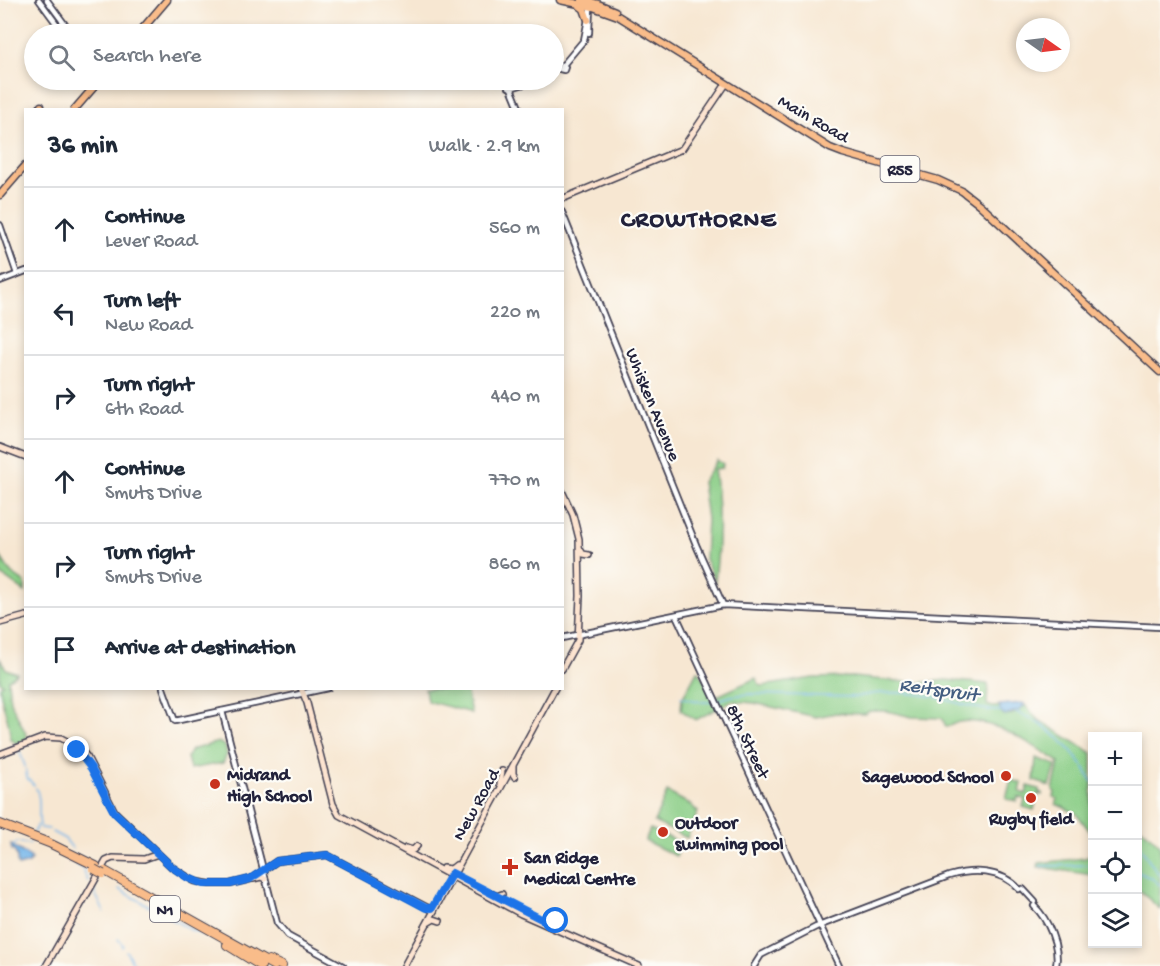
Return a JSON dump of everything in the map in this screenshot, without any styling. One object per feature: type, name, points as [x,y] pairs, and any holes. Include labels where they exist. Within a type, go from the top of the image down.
[{"type":"highway","name":"N1","points":[[0,825],[49,843],[274,966]]},
{"type":"highway","name":"N1","points":[[227,942],[266,966]]},
{"type":"highway","points":[[227,942],[261,966]]},
{"type":"highway","points":[[227,942],[282,966]]},
{"type":"main road","points":[[146,24],[158,18],[159,9],[165,0]]},
{"type":"main road","points":[[145,24],[165,0]]},
{"type":"main road","name":"R55","points":[[560,0],[588,2]]},
{"type":"main road","points":[[588,2],[584,9],[589,19]]},
{"type":"main road","name":"Main Road","points":[[588,2],[618,16],[724,84],[834,150],[938,180],[962,191],[980,205],[1160,374]]},
{"type":"main road","name":"Main Road","points":[[588,2],[616,11],[649,36]]},
{"type":"main road","points":[[589,19],[594,11],[602,10]]},
{"type":"main road","points":[[564,198],[682,149],[719,100],[724,84]]},
{"type":"main road","points":[[692,136],[724,84]]},
{"type":"main road","points":[[74,108],[88,90]]},
{"type":"main road","points":[[74,108],[89,90]]},
{"type":"main road","points":[[0,189],[24,162]]},
{"type":"main road","points":[[0,195],[24,167]]},
{"type":"main road","name":"Main Road","points":[[1054,274],[1133,344],[1160,374]]},
{"type":"main road","points":[[0,447],[24,457]]},
{"type":"main road","points":[[564,494],[578,533],[580,567],[578,647],[564,670]]},
{"type":"main road","points":[[578,533],[580,576]]},
{"type":"main road","points":[[579,547],[583,554],[589,556],[580,567]]},
{"type":"main road","points":[[0,622],[24,616]]},
{"type":"main road","points":[[564,670],[579,635]]},
{"type":"main road","name":"New Road","points":[[509,775],[553,690]]},
{"type":"main road","name":"New Road","points":[[509,775],[553,690]]},
{"type":"main road","points":[[303,691],[334,808],[343,817],[625,962]]},
{"type":"main road","points":[[0,754],[29,742],[49,740],[70,743],[85,758],[111,807],[154,853],[188,878],[210,884],[226,885],[260,877],[265,879]]},
{"type":"main road","points":[[493,796],[509,775],[519,755]]},
{"type":"main road","points":[[502,783],[509,775]]},
{"type":"main road","points":[[502,783],[509,775]]},
{"type":"main road","name":"New Road","points":[[482,823],[493,796],[502,783]]},
{"type":"main road","name":"New Road","points":[[453,875],[502,783]]},
{"type":"main road","points":[[380,837],[421,856],[521,914],[625,962],[641,966]]},
{"type":"main road","points":[[406,848],[413,850],[417,847],[417,852],[421,856]]},
{"type":"main road","points":[[164,851],[166,861]]},
{"type":"main road","points":[[46,965],[103,865],[111,859],[143,858],[154,853]]},
{"type":"main road","points":[[126,858],[143,859],[154,853]]},
{"type":"main road","points":[[248,880],[277,861],[313,856],[327,857],[345,864],[429,911]]},
{"type":"main road","points":[[403,966],[429,911],[453,875],[458,873],[458,865],[449,869],[453,875]]},
{"type":"main road","points":[[448,883],[453,875]]},
{"type":"main road","points":[[197,886],[210,884]]},
{"type":"main road","points":[[492,894],[498,896],[502,894]]},
{"type":"main road","points":[[426,926],[429,911]]},
{"type":"main road","points":[[403,966],[426,926],[433,919],[440,921]]},
{"type":"main road","points":[[549,923],[556,921]]},
{"type":"street","points":[[47,0],[65,24]]},
{"type":"street","points":[[40,1],[41,12],[49,14]]},
{"type":"street","points":[[40,1],[56,24]]},
{"type":"street","points":[[564,65],[587,39],[588,2]]},
{"type":"street","points":[[515,90],[520,108]]},
{"type":"street","name":"Whisken Avenue","points":[[564,217],[697,547],[723,605]]},
{"type":"street","points":[[0,225],[17,274]]},
{"type":"street","points":[[0,281],[24,272]]},
{"type":"street","points":[[564,639],[723,605],[1160,627]]},
{"type":"street","points":[[807,609],[826,608],[851,611]]},
{"type":"street","name":"8th Street","points":[[677,614],[839,966]]},
{"type":"street","points":[[164,690],[175,721],[303,691]]},
{"type":"street","points":[[222,711],[274,917],[281,930],[292,938],[343,966]]},
{"type":"street","points":[[754,966],[760,956],[820,925],[964,872],[990,873],[1005,878],[1021,889],[1035,904],[1054,942],[1057,954],[1056,966]]},
{"type":"green space","points":[[717,460],[723,464],[722,468],[714,469],[719,525],[715,581],[705,559],[707,519],[702,482]]},
{"type":"green space","points":[[0,556],[11,573],[24,582],[24,591],[0,574]]},
{"type":"green space","points":[[0,659],[6,669],[17,673],[8,680],[10,701],[27,739],[17,744],[10,739],[9,725],[2,700]]},
{"type":"green space","name":"Reitspruit","points":[[697,671],[713,698],[756,678],[762,686],[813,678],[852,677],[919,683],[946,680],[988,684],[987,705],[1001,706],[1004,715],[1013,714],[1025,705],[1037,719],[1088,751],[1088,829],[1076,813],[1056,804],[1058,799],[1054,797],[1053,790],[1059,762],[1012,734],[985,723],[959,722],[946,727],[942,718],[912,717],[887,711],[870,711],[865,714],[836,713],[816,717],[754,703],[731,701],[696,720],[681,710],[682,699]]},
{"type":"green space","points":[[425,690],[466,690],[471,713],[427,701]]},
{"type":"green space","points":[[218,742],[225,746],[227,754],[223,763],[190,769],[187,757],[191,750]]},
{"type":"green space","points":[[1036,758],[1056,765],[1050,786],[1034,781]]},
{"type":"green space","points":[[1011,780],[1022,783],[1020,792],[1026,794],[1028,786],[1039,789],[1042,795],[1038,794],[1034,810],[1023,807],[1025,799],[1018,797],[1017,801],[1006,799]]},
{"type":"green space","points":[[667,792],[691,805],[698,812],[687,838],[654,822]]},
{"type":"green space","points":[[1142,828],[1160,845],[1160,909],[1142,893]]},
{"type":"green space","points":[[650,829],[681,843],[676,856],[645,841]]},
{"type":"green space","points":[[1088,857],[1088,874],[1038,867],[1039,863]]},
{"type":"water","name":"Reitspruit","points":[[1023,703],[1025,705],[1020,710],[1005,715],[1001,712],[999,705]]},
{"type":"water","points":[[11,845],[30,857],[29,863],[18,866]]},
{"type":"waterway","name":"Reitspruit","points":[[681,697],[713,702],[731,696],[750,694],[856,697],[877,693],[910,693],[980,709],[1002,711]]},
{"type":"waterway","name":"Reitspruit","points":[[1016,712],[1050,731],[1070,749],[1088,775]]},
{"type":"waterway","points":[[19,750],[27,778],[34,785]]},
{"type":"waterway","points":[[36,788],[41,828],[49,829]]},
{"type":"waterway","points":[[34,832],[37,825]]},
{"type":"waterway","points":[[52,832],[65,839],[73,849]]},
{"type":"waterway","points":[[13,846],[17,842],[30,843]]},
{"type":"waterway","name":"Reitspruit","points":[[1142,850],[1160,876]]},
{"type":"waterway","points":[[77,865],[82,868],[88,881]]},
{"type":"waterway","points":[[1040,866],[1088,865]]},
{"type":"waterway","points":[[1142,874],[1160,885]]},
{"type":"waterway","points":[[93,888],[96,896]]},
{"type":"waterway","points":[[119,889],[193,931],[205,935]]},
{"type":"waterway","points":[[97,897],[104,912]]},
{"type":"waterway","points":[[118,939],[122,947]]},
{"type":"waterway","points":[[126,951],[132,961]]},
{"type":"waterway","points":[[133,962],[137,966]]},
{"type":"place","name":"Sagewood School","points":[[1006,776]]},
{"type":"place","name":"Midrand High School","points":[[215,784]]},
{"type":"place","name":"Rugby field","points":[[1031,798]]},
{"type":"place","name":"Outdoor swimming pool","points":[[663,832]]},
{"type":"place","name":"San Ridge Medical Centre","points":[[510,867]]},
{"type":"district","name":"CROWTHORNE","points":[[699,218]]},
{"type":"route","points":[[77,750],[91,768],[114,812],[172,867],[194,881],[213,885],[230,884],[250,879],[277,861],[327,855],[426,908],[432,908],[452,873],[527,913],[549,923],[556,921]]}]
